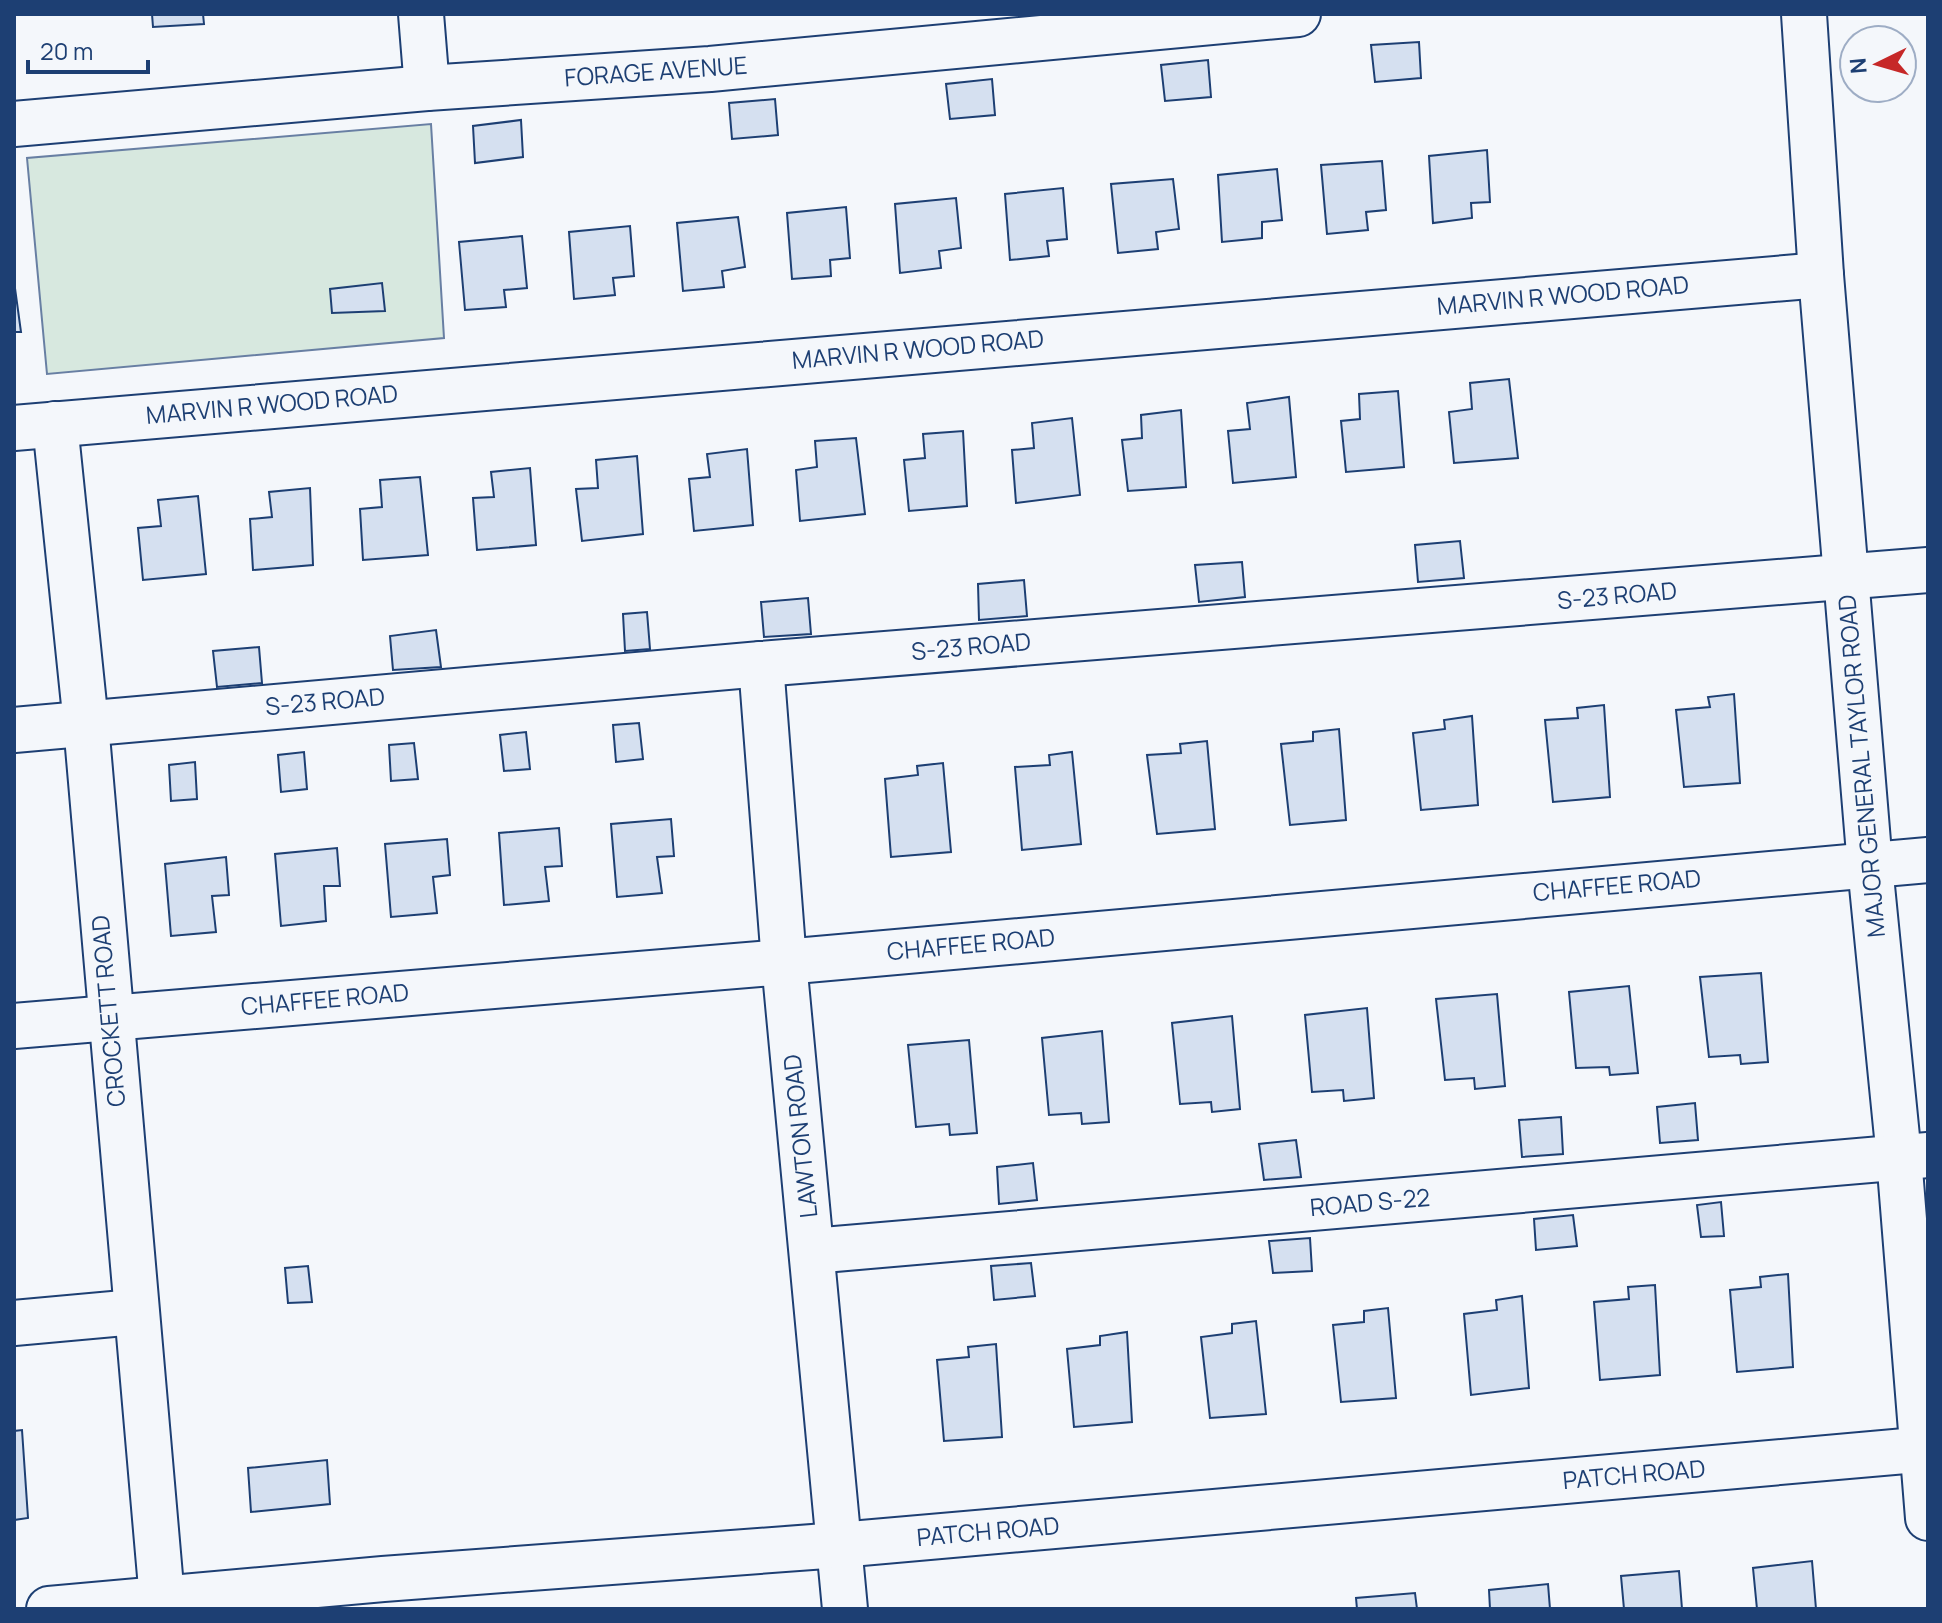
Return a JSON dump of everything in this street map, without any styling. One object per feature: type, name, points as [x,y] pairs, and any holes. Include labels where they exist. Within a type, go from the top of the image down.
[{"type":"street","points":[[421,14],[427,88]]},
{"type":"street","name":"FORAGE AVENUE","points":[[14,124],[427,88],[710,69],[1209,18],[1298,14]]},
{"type":"street","name":"MAJOR GENERAL TAYLOR ROAD","points":[[1804,14],[1821,275],[1870,866],[1914,1156],[1928,1518]]},
{"type":"street","name":"MARVIN R WOOD ROAD","points":[[34,426],[1821,275]]},
{"type":"street","name":"CROCKETT ROAD","points":[[34,426],[86,724],[162,1599]]},
{"type":"street","name":"S-23 ROAD","points":[[14,730],[761,664],[1928,570]]},
{"type":"street","name":"LAWTON ROAD","points":[[761,664],[784,962],[845,1609]]},
{"type":"street","name":"CHAFFEE ROAD","points":[[14,1026],[784,962],[1928,860]]},
{"type":"street","name":"ROAD S-22","points":[[812,1251],[1914,1156]]},
{"type":"street","points":[[14,1323],[135,1312]]},
{"type":"street","name":"PATCH ROAD","points":[[49,1609],[162,1599],[384,1594],[839,1545],[1925,1449]]},
{"type":"shaded area","points":[[431,124],[444,338],[47,374],[27,158]]},
{"type":"building","points":[[152,14],[203,14],[204,24],[153,27]]},
{"type":"building","points":[[1419,42],[1421,78],[1375,82],[1371,45]]},
{"type":"building","points":[[1208,60],[1211,97],[1165,101],[1161,65]]},
{"type":"building","points":[[992,79],[995,115],[950,119],[946,84]]},
{"type":"building","points":[[775,99],[778,135],[732,139],[729,103]]},
{"type":"building","points":[[521,120],[523,157],[475,163],[473,126]]},
{"type":"building","points":[[1487,150],[1490,202],[1471,203],[1472,218],[1433,223],[1429,156]]},
{"type":"building","points":[[1382,161],[1386,210],[1366,212],[1368,230],[1327,234],[1321,165]]},
{"type":"building","points":[[1277,169],[1282,220],[1262,222],[1262,238],[1222,242],[1218,175]]},
{"type":"building","points":[[1173,179],[1179,229],[1156,232],[1158,249],[1118,253],[1111,184]]},
{"type":"building","points":[[1063,188],[1067,239],[1047,241],[1049,256],[1010,260],[1005,194]]},
{"type":"building","points":[[956,198],[961,248],[939,251],[941,268],[900,273],[895,204]]},
{"type":"building","points":[[846,207],[850,258],[830,260],[831,276],[792,279],[787,213]]},
{"type":"building","points":[[738,217],[745,267],[722,271],[724,287],[683,291],[677,223]]},
{"type":"building","points":[[630,226],[634,276],[613,278],[615,295],[574,299],[569,232]]},
{"type":"building","points":[[522,236],[527,288],[504,290],[506,307],[465,310],[459,242]]},
{"type":"building","points":[[14,281],[21,332],[14,332]]},
{"type":"building","points":[[382,283],[385,311],[332,313],[330,289]]},
{"type":"building","points":[[1509,379],[1518,458],[1454,463],[1449,412],[1472,409],[1470,383]]},
{"type":"building","points":[[1398,391],[1404,467],[1346,472],[1341,421],[1360,419],[1359,394]]},
{"type":"building","points":[[1289,397],[1296,477],[1233,483],[1228,431],[1250,429],[1247,403]]},
{"type":"building","points":[[1181,410],[1186,487],[1128,491],[1122,440],[1142,438],[1141,415]]},
{"type":"building","points":[[1072,418],[1080,495],[1016,503],[1012,450],[1034,448],[1032,423]]},
{"type":"building","points":[[963,431],[967,506],[909,511],[904,460],[925,458],[923,434]]},
{"type":"building","points":[[856,438],[865,514],[800,521],[796,470],[817,467],[815,441]]},
{"type":"building","points":[[747,449],[753,525],[694,531],[689,479],[710,477],[707,454]]},
{"type":"building","points":[[637,456],[643,534],[582,541],[576,489],[598,488],[596,460]]},
{"type":"building","points":[[530,468],[536,545],[477,550],[473,498],[494,497],[491,472]]},
{"type":"building","points":[[420,477],[428,555],[363,560],[360,509],[382,507],[380,480]]},
{"type":"building","points":[[310,488],[313,565],[253,570],[250,519],[272,517],[269,492]]},
{"type":"building","points":[[198,496],[206,574],[143,580],[138,528],[161,526],[158,500]]},
{"type":"building","points":[[1460,541],[1464,578],[1418,582],[1415,545]]},
{"type":"building","points":[[1242,562],[1245,597],[1199,602],[1195,565]]},
{"type":"building","points":[[1024,580],[1027,616],[979,620],[978,584]]},
{"type":"building","points":[[808,598],[811,634],[764,637],[761,602]]},
{"type":"building","points":[[647,612],[650,649],[625,651],[623,614]]},
{"type":"building","points":[[436,630],[441,667],[393,670],[390,636]]},
{"type":"building","points":[[259,647],[262,683],[217,687],[213,651]]},
{"type":"building","points":[[1734,694],[1740,783],[1684,787],[1676,710],[1710,707],[1708,697]]},
{"type":"building","points":[[1604,705],[1610,797],[1553,802],[1545,720],[1578,718],[1577,708]]},
{"type":"building","points":[[1472,716],[1478,805],[1421,810],[1413,733],[1445,729],[1444,720]]},
{"type":"building","points":[[639,723],[643,759],[616,762],[613,725]]},
{"type":"building","points":[[1339,729],[1346,820],[1290,825],[1281,744],[1313,741],[1313,732]]},
{"type":"building","points":[[526,732],[530,769],[504,771],[500,735]]},
{"type":"building","points":[[1207,741],[1215,829],[1157,834],[1147,755],[1181,753],[1180,744]]},
{"type":"building","points":[[414,743],[418,779],[391,781],[389,745]]},
{"type":"building","points":[[304,752],[307,789],[281,792],[278,755]]},
{"type":"building","points":[[1072,752],[1081,844],[1022,850],[1015,767],[1050,765],[1049,755]]},
{"type":"building","points":[[195,762],[197,799],[171,801],[169,765]]},
{"type":"building","points":[[943,763],[951,852],[891,857],[885,779],[918,775],[917,766]]},
{"type":"building","points":[[671,819],[674,856],[657,857],[662,893],[617,897],[611,824]]},
{"type":"building","points":[[559,828],[562,866],[545,867],[549,901],[504,905],[499,833]]},
{"type":"building","points":[[447,839],[450,875],[433,877],[437,913],[391,917],[385,844]]},
{"type":"building","points":[[337,848],[340,886],[324,886],[326,921],[281,926],[275,854]]},
{"type":"building","points":[[226,857],[229,895],[212,896],[216,932],[171,936],[165,864]]},
{"type":"building","points":[[1761,973],[1768,1062],[1741,1064],[1740,1055],[1709,1057],[1700,977]]},
{"type":"building","points":[[1629,986],[1638,1073],[1610,1075],[1609,1067],[1576,1068],[1569,992]]},
{"type":"building","points":[[1497,994],[1505,1086],[1475,1089],[1474,1078],[1445,1080],[1436,999]]},
{"type":"building","points":[[1367,1008],[1374,1098],[1344,1101],[1343,1090],[1312,1092],[1305,1015]]},
{"type":"building","points":[[1232,1016],[1240,1109],[1212,1112],[1211,1102],[1180,1104],[1172,1023]]},
{"type":"building","points":[[1102,1031],[1109,1122],[1082,1124],[1081,1113],[1049,1115],[1042,1038]]},
{"type":"building","points":[[969,1040],[977,1133],[950,1135],[949,1124],[916,1127],[908,1045]]},
{"type":"building","points":[[1695,1103],[1698,1140],[1660,1143],[1657,1107]]},
{"type":"building","points":[[1561,1117],[1563,1154],[1522,1157],[1519,1120]]},
{"type":"building","points":[[1296,1140],[1301,1177],[1264,1180],[1259,1144]]},
{"type":"building","points":[[1033,1163],[1037,1200],[999,1204],[997,1167]]},
{"type":"building","points":[[1721,1202],[1724,1236],[1701,1237],[1697,1205]]},
{"type":"building","points":[[1573,1215],[1577,1246],[1536,1250],[1534,1219]]},
{"type":"building","points":[[1310,1238],[1312,1271],[1273,1273],[1269,1241]]},
{"type":"building","points":[[1031,1263],[1035,1296],[994,1300],[991,1266]]},
{"type":"building","points":[[308,1266],[312,1302],[288,1303],[285,1268]]},
{"type":"building","points":[[1788,1274],[1793,1367],[1737,1372],[1730,1290],[1761,1287],[1760,1277]]},
{"type":"building","points":[[1655,1285],[1660,1375],[1600,1380],[1594,1302],[1629,1299],[1628,1287]]},
{"type":"building","points":[[1522,1296],[1529,1388],[1471,1395],[1464,1314],[1497,1310],[1496,1300]]},
{"type":"building","points":[[1388,1308],[1396,1398],[1341,1402],[1333,1325],[1364,1322],[1364,1311]]},
{"type":"building","points":[[1256,1321],[1266,1414],[1210,1418],[1201,1337],[1232,1333],[1232,1324]]},
{"type":"building","points":[[1127,1332],[1132,1422],[1074,1427],[1067,1349],[1100,1345],[1100,1336]]},
{"type":"building","points":[[996,1344],[1002,1437],[944,1441],[937,1360],[969,1357],[968,1347]]},
{"type":"building","points":[[22,1430],[28,1518],[14,1520],[14,1431]]},
{"type":"building","points":[[327,1460],[330,1504],[251,1512],[248,1468]]},
{"type":"building","points":[[1812,1561],[1816,1609],[1757,1609],[1753,1568]]},
{"type":"building","points":[[1679,1571],[1682,1609],[1624,1609],[1621,1576]]},
{"type":"building","points":[[1548,1584],[1550,1609],[1490,1609],[1489,1590]]},
{"type":"building","points":[[1415,1593],[1417,1609],[1357,1609],[1356,1598]]}]
